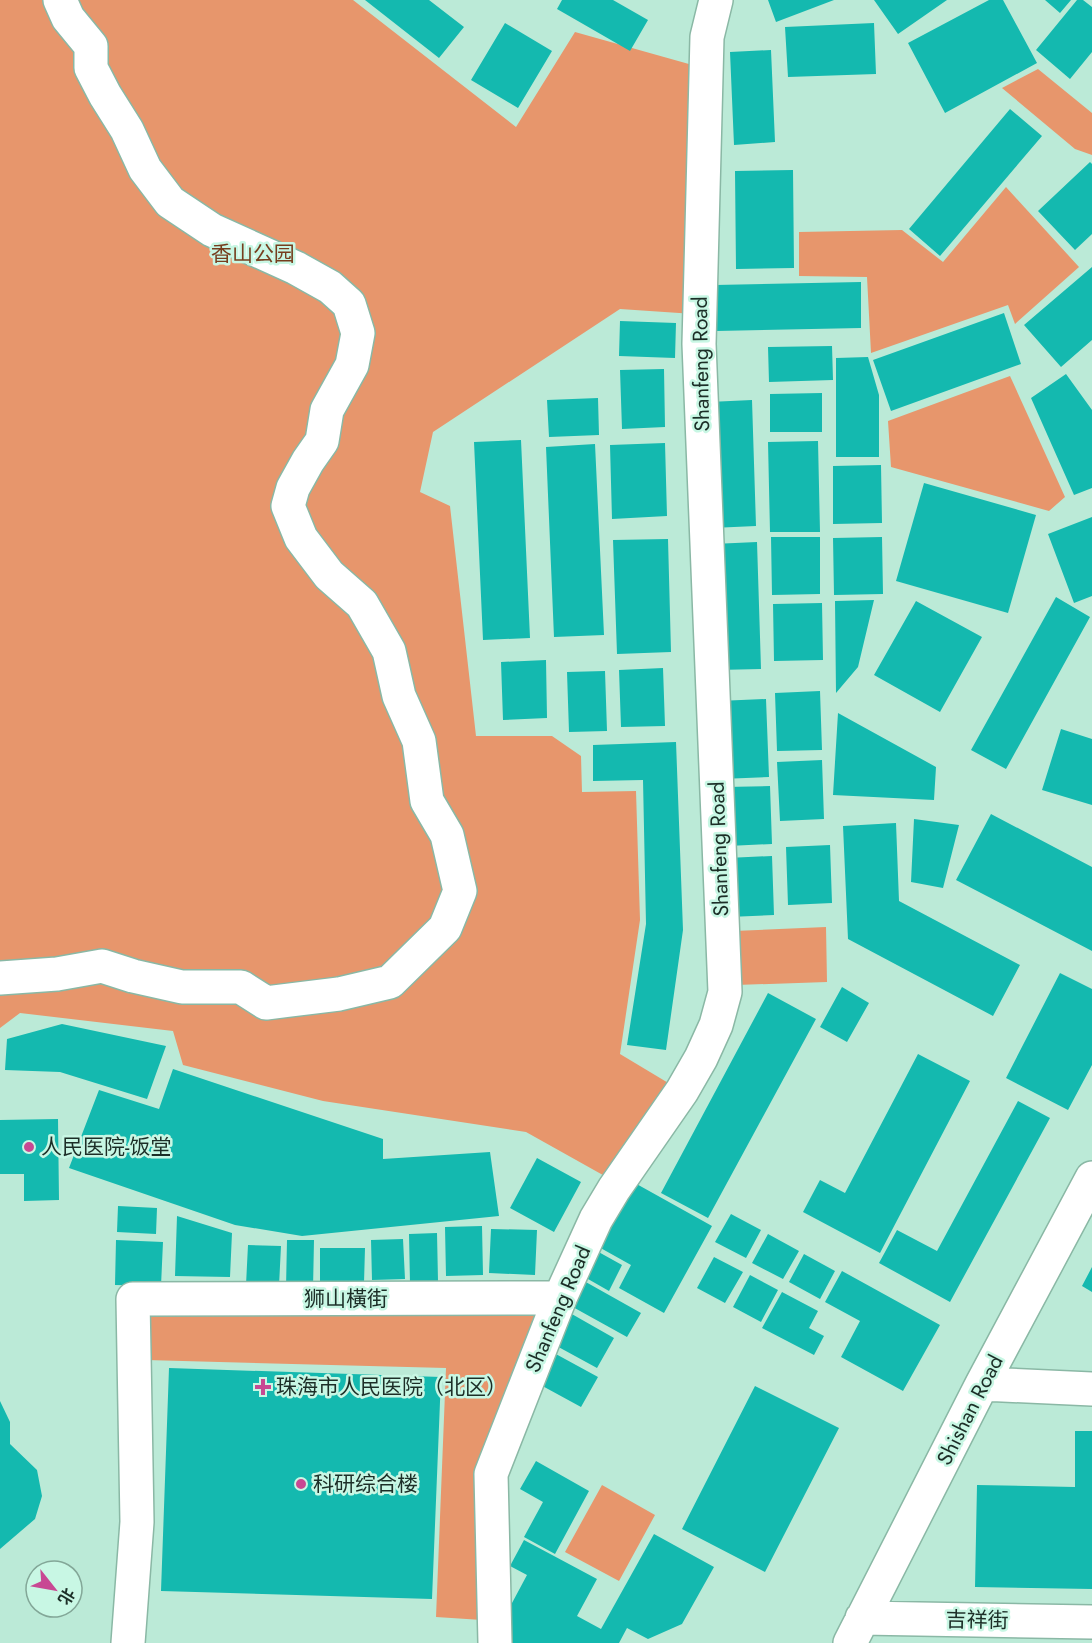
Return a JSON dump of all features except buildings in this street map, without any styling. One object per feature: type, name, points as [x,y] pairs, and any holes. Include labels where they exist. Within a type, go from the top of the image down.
[{"type":"street","points":[[0,978],[57,974],[102,966],[133,976],[182,987],[241,987],[266,1003],[339,994],[390,982],[445,928],[460,891],[447,835],[427,801],[419,741],[399,696],[389,651],[362,604],[329,575],[302,538],[288,506],[292,488],[322,441],[327,410],[352,365],[358,333],[349,304],[330,287],[296,268],[212,230],[170,202],[145,170],[127,130],[91,68],[91,46],[68,18],[60,0]]},
{"type":"street","name":"Shanfeng Road","points":[[495,1643],[491,1474],[560,1298],[596,1220],[614,1189],[682,1092],[716,1025],[725,992],[699,344],[707,37],[716,0]]},
{"type":"street","name":"Shishan Road","points":[[856,1631],[982,1384],[1092,1178]]},
{"type":"street","name":"狮山橫街","points":[[128,1643],[137,1522],[132,1299],[560,1298]]},
{"type":"street","points":[[982,1384],[1092,1389]]},
{"type":"street","name":"吉祥街","points":[[856,1631],[1092,1622]]},
{"type":"green space","name":"香山公园","points":[[0,0],[353,0],[516,127],[575,32],[696,66],[694,314],[620,309],[433,432],[420,492],[450,506],[476,736],[552,736],[581,756],[582,792],[636,791],[640,920],[620,1054],[670,1084],[610,1179],[526,1132],[323,1101],[183,1065],[173,1031],[20,1013],[0,1028]]},
{"type":"green space","points":[[1038,69],[1092,113],[1092,155],[1075,149],[1002,88]]},
{"type":"green space","points":[[1006,187],[1079,267],[1015,324],[1008,305],[871,353],[867,277],[799,276],[799,232],[902,230],[943,262]]},
{"type":"green space","points":[[1010,376],[1065,497],[1049,511],[891,467],[888,421]]},
{"type":"green space","points":[[826,927],[827,982],[736,985],[734,931]]},
{"type":"green space","points":[[148,1312],[537,1313],[482,1620],[436,1617],[446,1368],[146,1360]]},
{"type":"green space","points":[[602,1485],[655,1515],[619,1581],[565,1552]]},
{"type":"place","name":"人民医院-饭堂","points":[[29,1147]]},
{"type":"place","name":"珠海市人民医院（北区）","points":[[263,1387]]},
{"type":"place","name":"科研综合楼","points":[[301,1484]]}]
